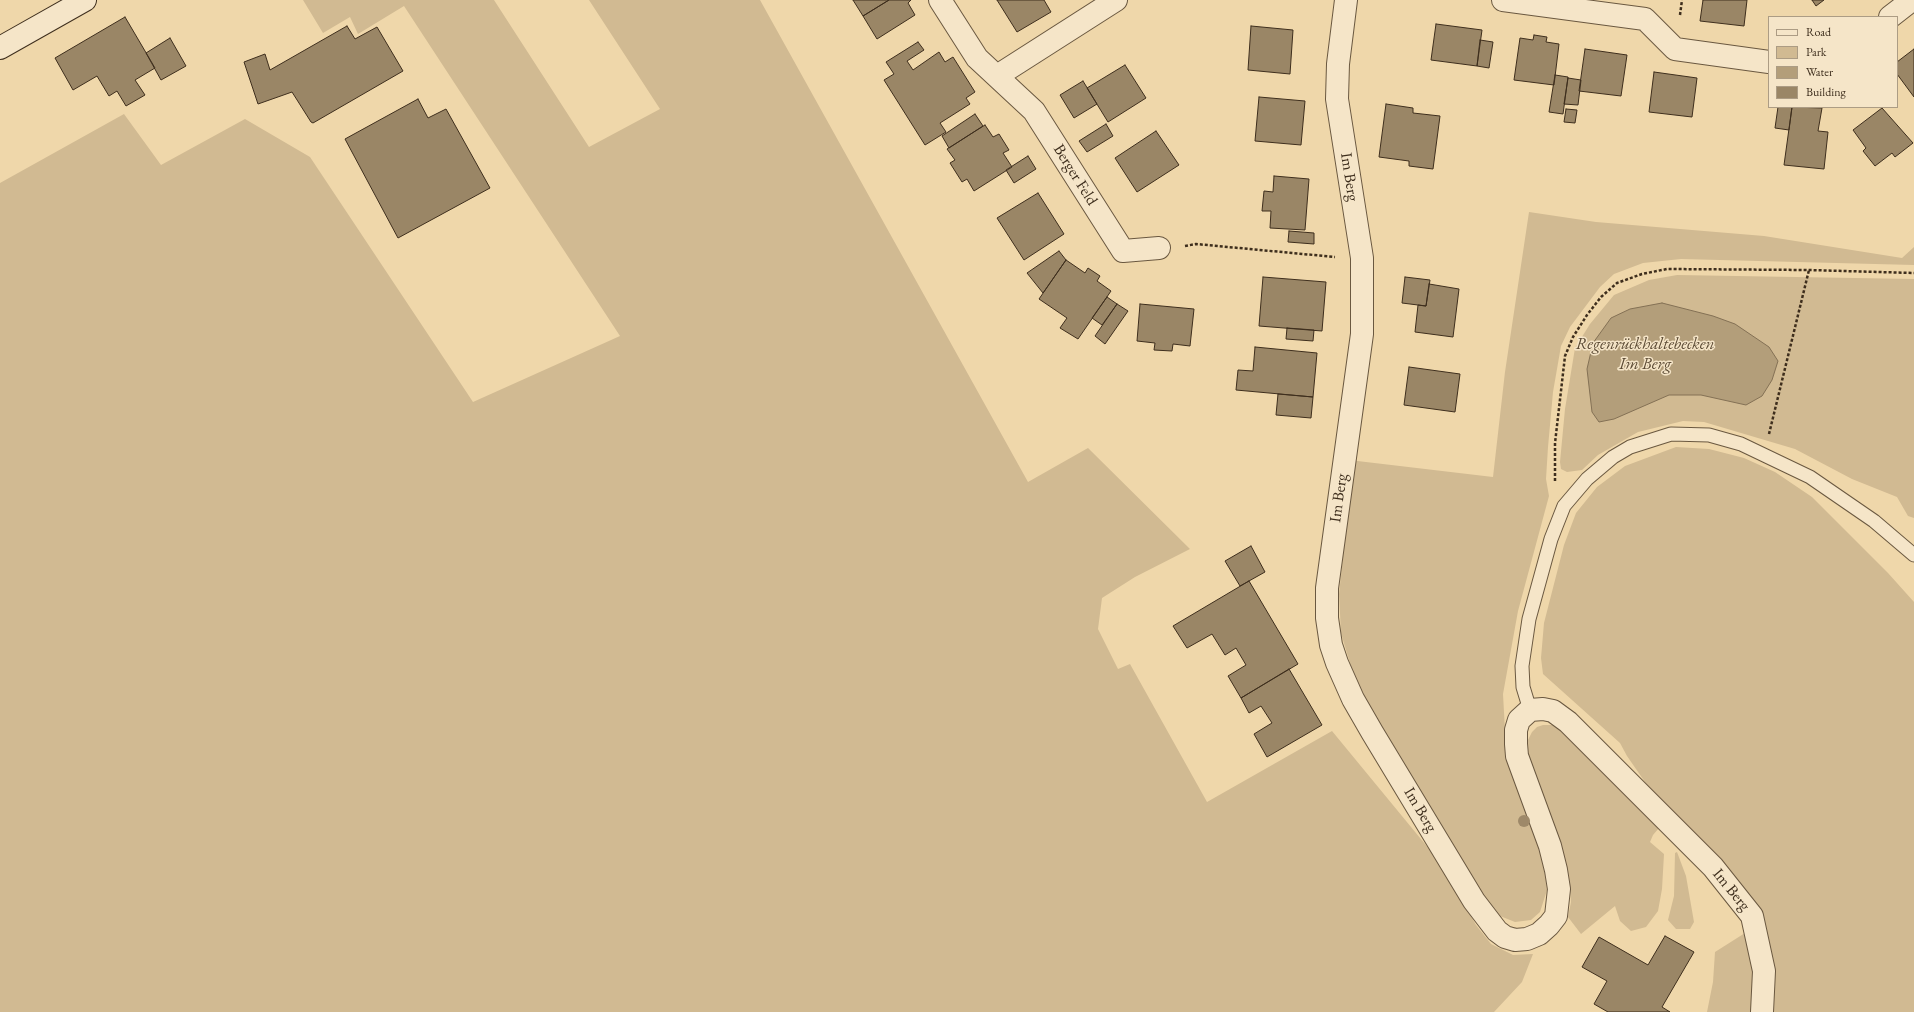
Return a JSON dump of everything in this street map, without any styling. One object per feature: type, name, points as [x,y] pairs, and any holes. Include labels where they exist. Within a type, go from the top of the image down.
[{"type":"street","points":[[0,48],[84,0]]},
{"type":"street","name":"Berger Feld","points":[[940,0],[977,58],[1034,111],[1123,251],[1160,248]]},
{"type":"street","points":[[997,76],[1116,0]]},
{"type":"street","name":"Im Berg","points":[[1346,0],[1338,64],[1337,99],[1362,258],[1362,334],[1327,588],[1327,618],[1331,645],[1336,663],[1353,699],[1474,901],[1483,914],[1505,937],[1515,940],[1527,939],[1539,934],[1556,916],[1559,889],[1550,846],[1517,756],[1516,730],[1519,720],[1530,710],[1543,709],[1553,712],[1568,722],[1713,868],[1752,916],[1764,971],[1762,1012]]},
{"type":"street","points":[[1503,0],[1645,19],[1675,49],[1768,62]]},
{"type":"street","points":[[1891,16],[1912,0]]},
{"type":"lane","points":[[1530,710],[1523,687],[1522,666],[1529,619],[1551,539],[1564,506],[1588,479],[1613,457],[1630,447],[1671,434],[1709,435],[1741,444],[1765,454],[1810,477],[1874,521],[1914,555]]},
{"type":"path","points":[[1160,248],[1196,244],[1362,258]]},
{"type":"path","points":[[1564,506],[1554,478],[1554,464],[1565,356],[1573,337],[1587,315],[1601,297],[1617,283],[1642,274],[1667,269],[1809,270],[1914,273]]},
{"type":"path","points":[[1765,454],[1809,270]]},
{"type":"green space","points":[[303,0],[494,0],[589,147],[660,109],[589,0],[760,0],[1028,482],[1088,448],[1190,549],[1135,577],[1102,598],[1098,629],[1118,669],[1130,664],[1207,802],[1332,731],[1439,861],[1476,925],[1491,944],[1513,955],[1533,954],[1522,982],[1494,1012],[0,1012],[0,183],[124,114],[161,165],[245,119],[310,157],[473,402],[620,336],[404,6],[358,34],[350,17],[323,33]]},
{"type":"green space","points":[[1529,212],[1596,222],[1764,236],[1902,258],[1914,247],[1914,265],[1681,259],[1643,263],[1614,274],[1600,287],[1570,327],[1561,346],[1553,392],[1546,479],[1549,496],[1518,611],[1503,694],[1506,749],[1540,851],[1546,874],[1547,890],[1540,912],[1531,920],[1515,922],[1495,914],[1369,708],[1352,670],[1341,633],[1339,594],[1353,464],[1332,458],[1493,477],[1505,372]]},
{"type":"green space","points":[[1677,275],[1914,279],[1914,518],[1908,516],[1897,497],[1852,479],[1795,449],[1704,422],[1683,421],[1638,432],[1598,455],[1582,470],[1567,472],[1561,469],[1560,462],[1565,409],[1575,348],[1590,324],[1614,295],[1649,280]]},
{"type":"green space","points":[[1676,447],[1709,449],[1744,458],[1775,472],[1812,497],[1888,573],[1914,602],[1914,1012],[1771,1012],[1772,967],[1685,829],[1645,782],[1620,743],[1543,674],[1541,658],[1544,623],[1564,545],[1576,513],[1597,487],[1625,466]]},
{"type":"green space","points":[[1543,725],[1557,725],[1659,828],[1653,835],[1650,842],[1664,854],[1662,889],[1658,911],[1646,927],[1631,931],[1620,921],[1615,906],[1581,934],[1568,917],[1571,902],[1570,885],[1566,865],[1528,756],[1527,742],[1532,732],[1537,727]]},
{"type":"green space","points":[[1677,852],[1686,876],[1694,922],[1690,929],[1676,929],[1668,920],[1674,896],[1675,853]]},
{"type":"green space","points":[[1745,933],[1756,974],[1755,1012],[1707,1012],[1713,982],[1715,952]]},
{"type":"water","name":"Regenrückhaltebecken Im Berg","points":[[1662,303],[1713,316],[1735,324],[1769,347],[1778,361],[1772,380],[1762,396],[1746,405],[1701,395],[1669,395],[1614,419],[1599,422],[1592,412],[1587,369],[1593,343],[1611,318],[1630,309]]},
{"type":"building","points":[[853,0],[889,0],[863,16]]},
{"type":"building","points":[[889,0],[911,0],[908,3],[915,15],[877,39],[863,16]]},
{"type":"building","points":[[997,0],[1044,0],[1051,12],[1017,32]]},
{"type":"building","points":[[1703,0],[1747,0],[1744,26],[1700,21]]},
{"type":"building","points":[[1812,0],[1824,0],[1816,6]]},
{"type":"building","points":[[125,17],[155,68],[135,80],[145,95],[126,106],[117,91],[109,96],[97,76],[73,90],[55,58]]},
{"type":"building","points":[[1436,24],[1482,30],[1477,66],[1431,60]]},
{"type":"building","points":[[347,26],[355,39],[377,27],[403,71],[313,123],[292,92],[258,104],[244,62],[265,54],[270,70]]},
{"type":"building","points":[[1251,26],[1293,30],[1290,74],[1248,70]]},
{"type":"building","points":[[1534,35],[1547,37],[1546,42],[1559,44],[1554,85],[1514,80],[1520,38],[1533,40]]},
{"type":"building","points":[[170,38],[186,66],[161,80],[146,53]]},
{"type":"building","points":[[1480,40],[1493,42],[1489,68],[1477,66]]},
{"type":"building","points":[[918,42],[924,50],[907,61],[913,70],[939,52],[945,62],[953,57],[975,92],[966,98],[970,104],[940,123],[946,132],[925,145],[884,80],[894,74],[886,62]]},
{"type":"building","points":[[1585,49],[1627,55],[1621,96],[1579,91]]},
{"type":"building","points":[[1914,49],[1914,97],[1898,75],[1898,61]]},
{"type":"building","points":[[1125,65],[1146,98],[1108,122],[1087,88]]},
{"type":"building","points":[[1654,72],[1697,78],[1692,117],[1649,112]]},
{"type":"building","points":[[1555,75],[1568,77],[1563,114],[1549,112]]},
{"type":"building","points":[[1568,78],[1581,80],[1578,105],[1564,104]]},
{"type":"building","points":[[1083,81],[1097,104],[1074,118],[1060,95]]},
{"type":"building","points":[[1259,97],[1305,101],[1301,145],[1255,141]]},
{"type":"building","points":[[418,99],[428,118],[446,109],[490,188],[398,238],[345,139]]},
{"type":"building","points":[[1386,104],[1413,108],[1413,113],[1440,116],[1433,169],[1409,166],[1409,161],[1379,157]]},
{"type":"building","points":[[1778,108],[1792,108],[1789,130],[1775,128]]},
{"type":"building","points":[[1792,108],[1822,108],[1818,131],[1828,132],[1824,169],[1784,165]]},
{"type":"building","points":[[1882,108],[1913,143],[1895,157],[1892,153],[1875,166],[1863,151],[1866,148],[1853,130]]},
{"type":"building","points":[[1566,109],[1577,110],[1575,123],[1564,122]]},
{"type":"building","points":[[975,114],[983,126],[949,148],[942,136]]},
{"type":"building","points":[[1106,124],[1113,136],[1087,152],[1079,141]]},
{"type":"building","points":[[985,125],[993,137],[999,134],[1009,150],[1003,153],[1012,167],[974,191],[967,179],[962,182],[950,163],[955,160],[947,149]]},
{"type":"building","points":[[1156,131],[1179,165],[1137,192],[1115,158]]},
{"type":"building","points":[[1028,156],[1036,169],[1014,183],[1006,170]]},
{"type":"building","points":[[1274,176],[1309,179],[1305,230],[1270,228],[1271,211],[1262,211],[1264,191],[1273,192]]},
{"type":"building","points":[[1038,193],[1064,234],[1024,260],[997,218]]},
{"type":"building","points":[[1289,231],[1314,233],[1314,244],[1288,242]]},
{"type":"building","points":[[1059,251],[1066,260],[1043,293],[1027,273]]},
{"type":"building","points":[[1066,260],[1085,273],[1088,268],[1100,276],[1097,281],[1111,291],[1078,339],[1060,328],[1067,318],[1039,299]]},
{"type":"building","points":[[1263,277],[1326,282],[1322,331],[1259,326]]},
{"type":"building","points":[[1405,277],[1430,280],[1426,306],[1402,303]]},
{"type":"building","points":[[1429,284],[1459,289],[1453,337],[1415,332],[1418,305],[1426,306]]},
{"type":"building","points":[[1107,297],[1117,304],[1102,325],[1092,318]]},
{"type":"building","points":[[1117,304],[1128,311],[1105,344],[1095,336]]},
{"type":"building","points":[[1140,304],[1194,309],[1190,346],[1173,344],[1172,351],[1154,350],[1155,343],[1137,341]]},
{"type":"building","points":[[1287,328],[1314,330],[1313,341],[1286,339]]},
{"type":"building","points":[[1255,347],[1317,353],[1313,397],[1236,390],[1238,370],[1253,371]]},
{"type":"building","points":[[1409,367],[1460,374],[1455,412],[1404,405]]},
{"type":"building","points":[[1278,394],[1313,397],[1311,418],[1276,415]]},
{"type":"building","points":[[1251,546],[1265,572],[1240,586],[1225,561]]},
{"type":"building","points":[[1249,581],[1298,664],[1241,698],[1228,676],[1246,665],[1236,648],[1225,655],[1212,634],[1187,648],[1173,626]]},
{"type":"building","points":[[1289,669],[1322,725],[1267,757],[1254,734],[1272,723],[1261,706],[1249,713],[1241,698]]},
{"type":"building","points":[[1665,936],[1694,952],[1662,1007],[1670,1012],[1608,1012],[1594,1004],[1607,981],[1582,967],[1599,937],[1648,965]]}]
